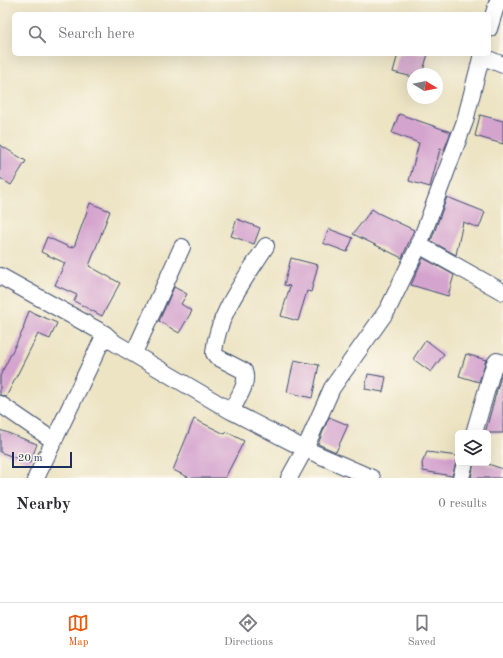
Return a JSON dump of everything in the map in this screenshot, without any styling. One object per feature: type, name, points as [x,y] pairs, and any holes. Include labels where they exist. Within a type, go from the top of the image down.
[{"type":"street","points":[[491,23],[498,0]]},
{"type":"street","points":[[289,478],[305,449],[332,388],[388,309],[418,245],[465,121],[481,56]]},
{"type":"street","points":[[483,56],[503,65]]},
{"type":"street","points":[[418,245],[503,292]]},
{"type":"street","points":[[231,411],[245,383],[246,376],[244,371],[214,353],[215,341],[231,300],[266,246]]},
{"type":"street","points":[[134,354],[182,247]]},
{"type":"street","points":[[0,276],[105,334],[115,343],[231,411],[305,449],[372,478]]},
{"type":"street","points":[[36,478],[105,334]]},
{"type":"street","points":[[475,430],[494,365],[497,362],[503,361]]},
{"type":"street","points":[[0,404],[54,441]]},
{"type":"street","points":[[460,478],[464,466]]},
{"type":"building","points":[[397,56],[427,56],[424,68],[407,68],[407,76],[393,72]]},
{"type":"building","points":[[399,114],[451,132],[444,150],[440,149],[430,187],[409,181],[419,143],[392,133]]},
{"type":"building","points":[[480,115],[503,121],[503,144],[475,136]]},
{"type":"building","points":[[0,145],[26,161],[11,185],[0,178]]},
{"type":"building","points":[[447,197],[485,212],[479,228],[463,222],[456,255],[431,241]]},
{"type":"building","points":[[90,203],[110,211],[89,266],[120,283],[102,316],[74,301],[77,295],[55,285],[65,263],[41,252],[47,237],[71,248],[72,246],[74,247]]},
{"type":"building","points":[[372,209],[414,230],[402,258],[353,234]]},
{"type":"building","points":[[237,219],[260,228],[254,244],[231,236]]},
{"type":"building","points":[[329,229],[353,238],[347,252],[323,243]]},
{"type":"building","points":[[291,258],[318,265],[311,292],[307,291],[298,321],[281,316],[290,286],[284,285]]},
{"type":"building","points":[[423,258],[454,275],[448,296],[411,285]]},
{"type":"building","points":[[174,287],[187,294],[181,304],[192,311],[179,333],[159,321]]},
{"type":"building","points":[[29,311],[57,323],[50,339],[38,334],[6,397],[0,395],[0,376],[24,328]]},
{"type":"building","points":[[426,340],[444,354],[431,372],[413,359]]},
{"type":"building","points":[[466,354],[486,360],[479,382],[459,376]]},
{"type":"building","points":[[294,360],[319,365],[312,398],[287,392]]},
{"type":"building","points":[[503,372],[503,433],[491,433],[491,430],[486,430]]},
{"type":"building","points":[[368,374],[386,377],[383,392],[365,389]]},
{"type":"building","points":[[329,417],[348,425],[336,452],[318,444]]},
{"type":"building","points":[[194,419],[225,434],[227,432],[244,441],[225,478],[190,478],[173,470]]},
{"type":"building","points":[[0,430],[37,444],[30,463],[0,452]]},
{"type":"building","points":[[427,452],[455,456],[455,466],[452,476],[423,471],[422,463]]},
{"type":"building","points":[[491,465],[503,469],[503,478],[471,478],[473,466]]}]
